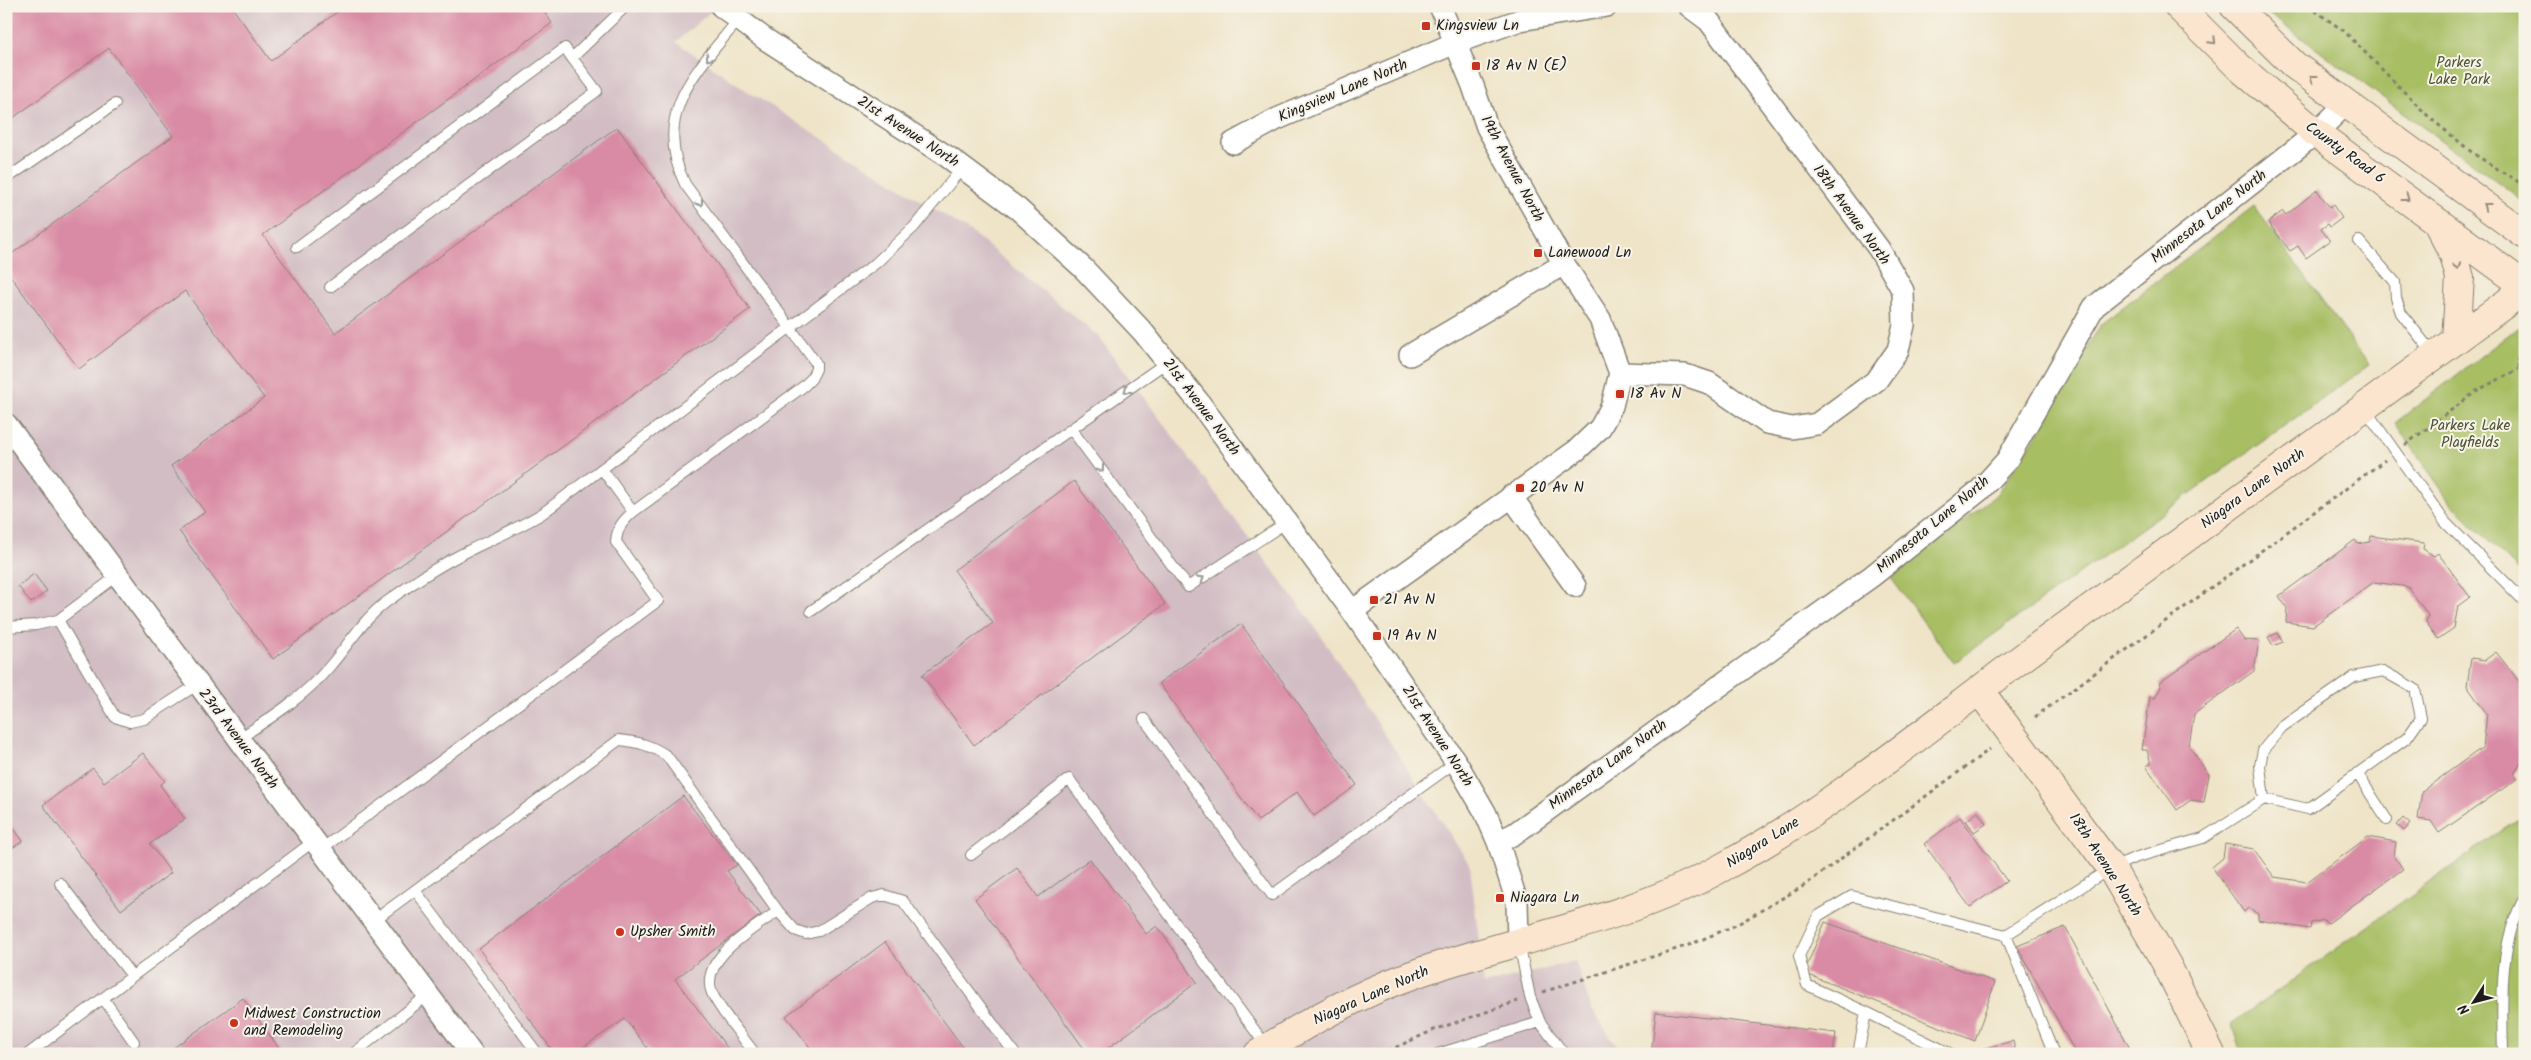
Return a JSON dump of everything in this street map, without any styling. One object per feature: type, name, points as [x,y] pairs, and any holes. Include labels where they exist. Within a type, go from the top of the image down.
[{"type":"street","name":"21st Avenue North","points":[[721,6],[765,40],[963,167],[1018,209],[1083,268],[1143,332],[1352,611],[1431,722],[1456,762],[1485,812],[1498,842],[1517,902],[1518,942]]},
{"type":"street","name":"19th Avenue North","points":[[1440,6],[1487,126],[1564,264],[1600,319],[1620,373]]},
{"type":"street","points":[[1454,43],[1520,20],[1607,6]]},
{"type":"street","name":"18th Avenue North","points":[[1620,373],[1685,375],[1709,383],[1767,423],[1792,428],[1817,424],[1877,380],[1898,350],[1904,325],[1904,291],[1879,249],[1709,21],[1689,6]]},
{"type":"street","name":"County Road 6","points":[[2178,6],[2239,67],[2316,134],[2525,286]]},
{"type":"street","points":[[2234,6],[2294,65],[2525,235]]},
{"type":"street","name":"Kingsview Lane North","points":[[1233,142],[1277,119],[1454,43]]},
{"type":"street","name":"Minnesota Lane North","points":[[1498,842],[1514,834],[1872,576],[1980,490],[2007,460],[2094,308],[2316,134],[2347,104]]},
{"type":"street","points":[[2437,222],[2454,255],[2460,278],[2445,348]]},
{"type":"street","points":[[1410,355],[1564,264]]},
{"type":"street","name":"Niagara Lane North","points":[[1979,690],[2509,301],[2525,286]]},
{"type":"street","points":[[1352,611],[1510,496],[1577,450],[1600,428],[1612,406],[1620,373]]},
{"type":"street","name":"23rd Avenue North","points":[[6,424],[472,1054]]},
{"type":"street","points":[[1510,496],[1575,586]]},
{"type":"street","name":"18th Avenue North","points":[[1979,690],[2111,868],[2167,965],[2211,1054]]},
{"type":"street","name":"Niagara Lane","points":[[1518,942],[1570,928],[1650,901],[1722,868],[1804,817],[1979,690]]},
{"type":"street","name":"Niagara Lane North","points":[[1263,1051],[1321,1016],[1393,982],[1518,942]]},
{"type":"lane","points":[[572,58],[626,6]]},
{"type":"lane","points":[[28,1054],[132,976],[658,600],[616,542],[617,531],[622,522],[811,379],[816,369],[816,363],[685,184],[676,166],[671,140],[674,120],[683,95],[739,19]]},
{"type":"lane","points":[[297,247],[565,48],[597,91],[330,287]]},
{"type":"lane","points":[[6,179],[115,104]]},
{"type":"lane","points":[[238,739],[262,724],[310,688],[330,667],[372,614],[385,603],[467,551],[524,525],[602,469],[894,248],[914,227],[963,167]]},
{"type":"lane","points":[[2360,241],[2395,282],[2396,298],[2401,313],[2445,348]]},
{"type":"lane","points":[[811,611],[1167,362]]},
{"type":"lane","points":[[2364,408],[2445,522],[2525,602]]},
{"type":"lane","points":[[1072,430],[1188,587],[1287,522]]},
{"type":"lane","points":[[602,469],[634,512]]},
{"type":"lane","points":[[6,627],[36,625],[58,620],[117,576]]},
{"type":"lane","points":[[58,620],[115,717],[130,722],[144,720],[198,684]]},
{"type":"lane","points":[[1951,1054],[1807,984],[1799,956],[1818,916],[1852,896],[2006,935],[2111,868],[2134,858],[2204,838],[2264,799],[2308,809],[2406,738],[2421,718],[2415,688],[2383,671],[2354,677],[2282,727],[2263,750],[2260,766],[2264,799]]},
{"type":"lane","points":[[1144,719],[1272,895],[1456,762]]},
{"type":"lane","points":[[373,921],[619,740],[638,742],[653,747],[667,756],[778,912],[795,930],[806,934],[819,931],[872,898],[884,894],[903,901],[1015,1054]]},
{"type":"lane","points":[[2357,774],[2387,820]]},
{"type":"lane","points":[[972,855],[1069,779],[1263,1051]]},
{"type":"lane","points":[[60,883],[132,976]]},
{"type":"lane","points":[[415,890],[538,1054]]},
{"type":"lane","points":[[2503,1054],[2503,980],[2508,944],[2525,897]]},
{"type":"lane","points":[[755,1054],[712,992],[711,973],[722,953],[778,912]]},
{"type":"lane","points":[[2006,935],[2054,1054]]},
{"type":"lane","points":[[1518,942],[1530,997],[1540,1022],[1564,1054]]},
{"type":"lane","points":[[353,1054],[429,994]]},
{"type":"lane","points":[[103,998],[134,1042]]},
{"type":"lane","points":[[1858,1054],[1866,1012]]},
{"type":"lane","points":[[1438,1054],[1540,1022]]},
{"type":"path","points":[[2310,7],[2344,31],[2429,117],[2474,154],[2525,186]]},
{"type":"path","points":[[2525,342],[2517,359],[2519,369],[2525,378]]},
{"type":"path","points":[[2035,717],[2478,390],[2519,369]]},
{"type":"path","points":[[1381,1054],[1466,1018],[1689,946],[1744,920],[1805,885],[1990,749]]},
{"type":"shaded area","points":[[6,6],[717,6],[676,42],[746,90],[972,233],[1098,336],[1311,621],[1470,865],[1484,985],[1575,961],[1591,1008],[1622,1054],[6,1054]]},
{"type":"green space","name":"Parkers Lake Park","points":[[2258,6],[2525,6],[2525,202]]},
{"type":"green space","points":[[2254,206],[2369,365],[1954,663],[1891,578],[1996,495],[2041,429],[2101,324]]},
{"type":"green space","name":"Parkers Lake Playfields","points":[[2525,322],[2525,577],[2451,503],[2395,423]]},
{"type":"green space","points":[[2525,814],[2525,1054],[2242,1054],[2231,1024]]},
{"type":"building","points":[[6,6],[231,6],[271,61],[345,6],[540,6],[552,23],[263,235],[335,333],[617,127],[750,309],[273,659],[179,531],[205,512],[171,466],[264,398],[185,291],[79,369],[6,270],[6,258],[173,136],[109,48],[6,123]]},
{"type":"building","points":[[2317,190],[2330,208],[2333,205],[2342,218],[2330,227],[2328,224],[2321,229],[2330,241],[2306,258],[2298,246],[2290,251],[2268,222],[2283,211],[2286,215]]},
{"type":"building","points":[[1074,481],[1165,604],[974,745],[922,675],[993,623],[954,570]]},
{"type":"building","points":[[2371,536],[2424,543],[2423,549],[2434,556],[2438,553],[2470,597],[2458,606],[2454,628],[2438,639],[2426,622],[2428,615],[2408,587],[2374,582],[2313,626],[2286,622],[2287,608],[2279,596],[2355,540],[2358,544],[2370,542]]},
{"type":"building","points":[[34,574],[47,591],[31,603],[18,586]]},
{"type":"building","points":[[1241,624],[1357,785],[1314,816],[1297,792],[1258,821],[1159,683]]},
{"type":"building","points":[[2236,629],[2244,640],[2259,641],[2254,671],[2194,714],[2189,746],[2209,775],[2204,802],[2191,800],[2177,810],[2146,766],[2151,764],[2147,750],[2142,750],[2150,697],[2155,698],[2161,687],[2159,683]]},
{"type":"building","points":[[2278,633],[2283,642],[2273,646],[2268,637]]},
{"type":"building","points":[[2496,652],[2525,689],[2525,764],[2521,763],[2514,774],[2517,779],[2439,833],[2431,821],[2418,819],[2422,791],[2483,747],[2487,714],[2467,686],[2471,658],[2485,660]]},
{"type":"building","points":[[143,753],[165,781],[160,785],[185,819],[150,844],[171,873],[121,910],[43,805],[93,768],[104,782]]},
{"type":"building","name":"Upsher Smith","points":[[683,796],[737,865],[727,871],[761,915],[675,979],[732,1054],[652,1054],[625,1019],[573,1054],[555,1054],[479,949]]},
{"type":"building","points":[[1978,812],[1986,824],[1974,832],[1966,821]]},
{"type":"building","points":[[1960,817],[2007,881],[1970,907],[1924,844]]},
{"type":"building","points":[[6,818],[23,841],[6,852]]},
{"type":"building","points":[[2403,818],[2410,824],[2404,831],[2397,825]]},
{"type":"building","points":[[2368,837],[2396,842],[2394,856],[2403,869],[2327,924],[2324,920],[2311,923],[2310,929],[2258,920],[2258,914],[2248,908],[2244,912],[2212,867],[2223,858],[2225,844],[2254,849],[2274,877],[2307,882]]},
{"type":"building","points":[[1090,859],[1146,934],[1157,926],[1197,982],[1100,1054],[1088,1054],[975,899],[1017,868],[1038,897]]},
{"type":"building","points":[[1825,922],[1995,982],[1975,1041],[1804,973]]},
{"type":"building","points":[[2065,927],[2133,1054],[2076,1054],[2017,946]]},
{"type":"building","points":[[885,942],[968,1054],[815,1054],[786,1016]]},
{"type":"building","name":"Midwest Construction and Remodeling","points":[[243,998],[283,1054],[175,1054],[172,1049]]},
{"type":"building","points":[[1656,1012],[1836,1033],[1833,1054],[1651,1054]]},
{"type":"building","points":[[2013,1041],[2016,1054],[1966,1054],[1966,1053]]},
{"type":"place","name":"Kingsview Ln","points":[[1426,26]]},
{"type":"place","name":"18 Av N (E)","points":[[1476,66]]},
{"type":"place","name":"Lanewood Ln","points":[[1538,253]]},
{"type":"place","name":"18 Av N","points":[[1620,394]]},
{"type":"place","name":"20 Av N","points":[[1520,488]]},
{"type":"place","name":"21 Av N","points":[[1374,600]]},
{"type":"place","name":"19 Av N","points":[[1377,636]]},
{"type":"place","name":"Niagara Ln","points":[[1500,898]]},
{"type":"place","name":"Upsher Smith","points":[[620,932]]},
{"type":"place","name":"Midwest Construction and Remodeling","points":[[234,1023]]}]
